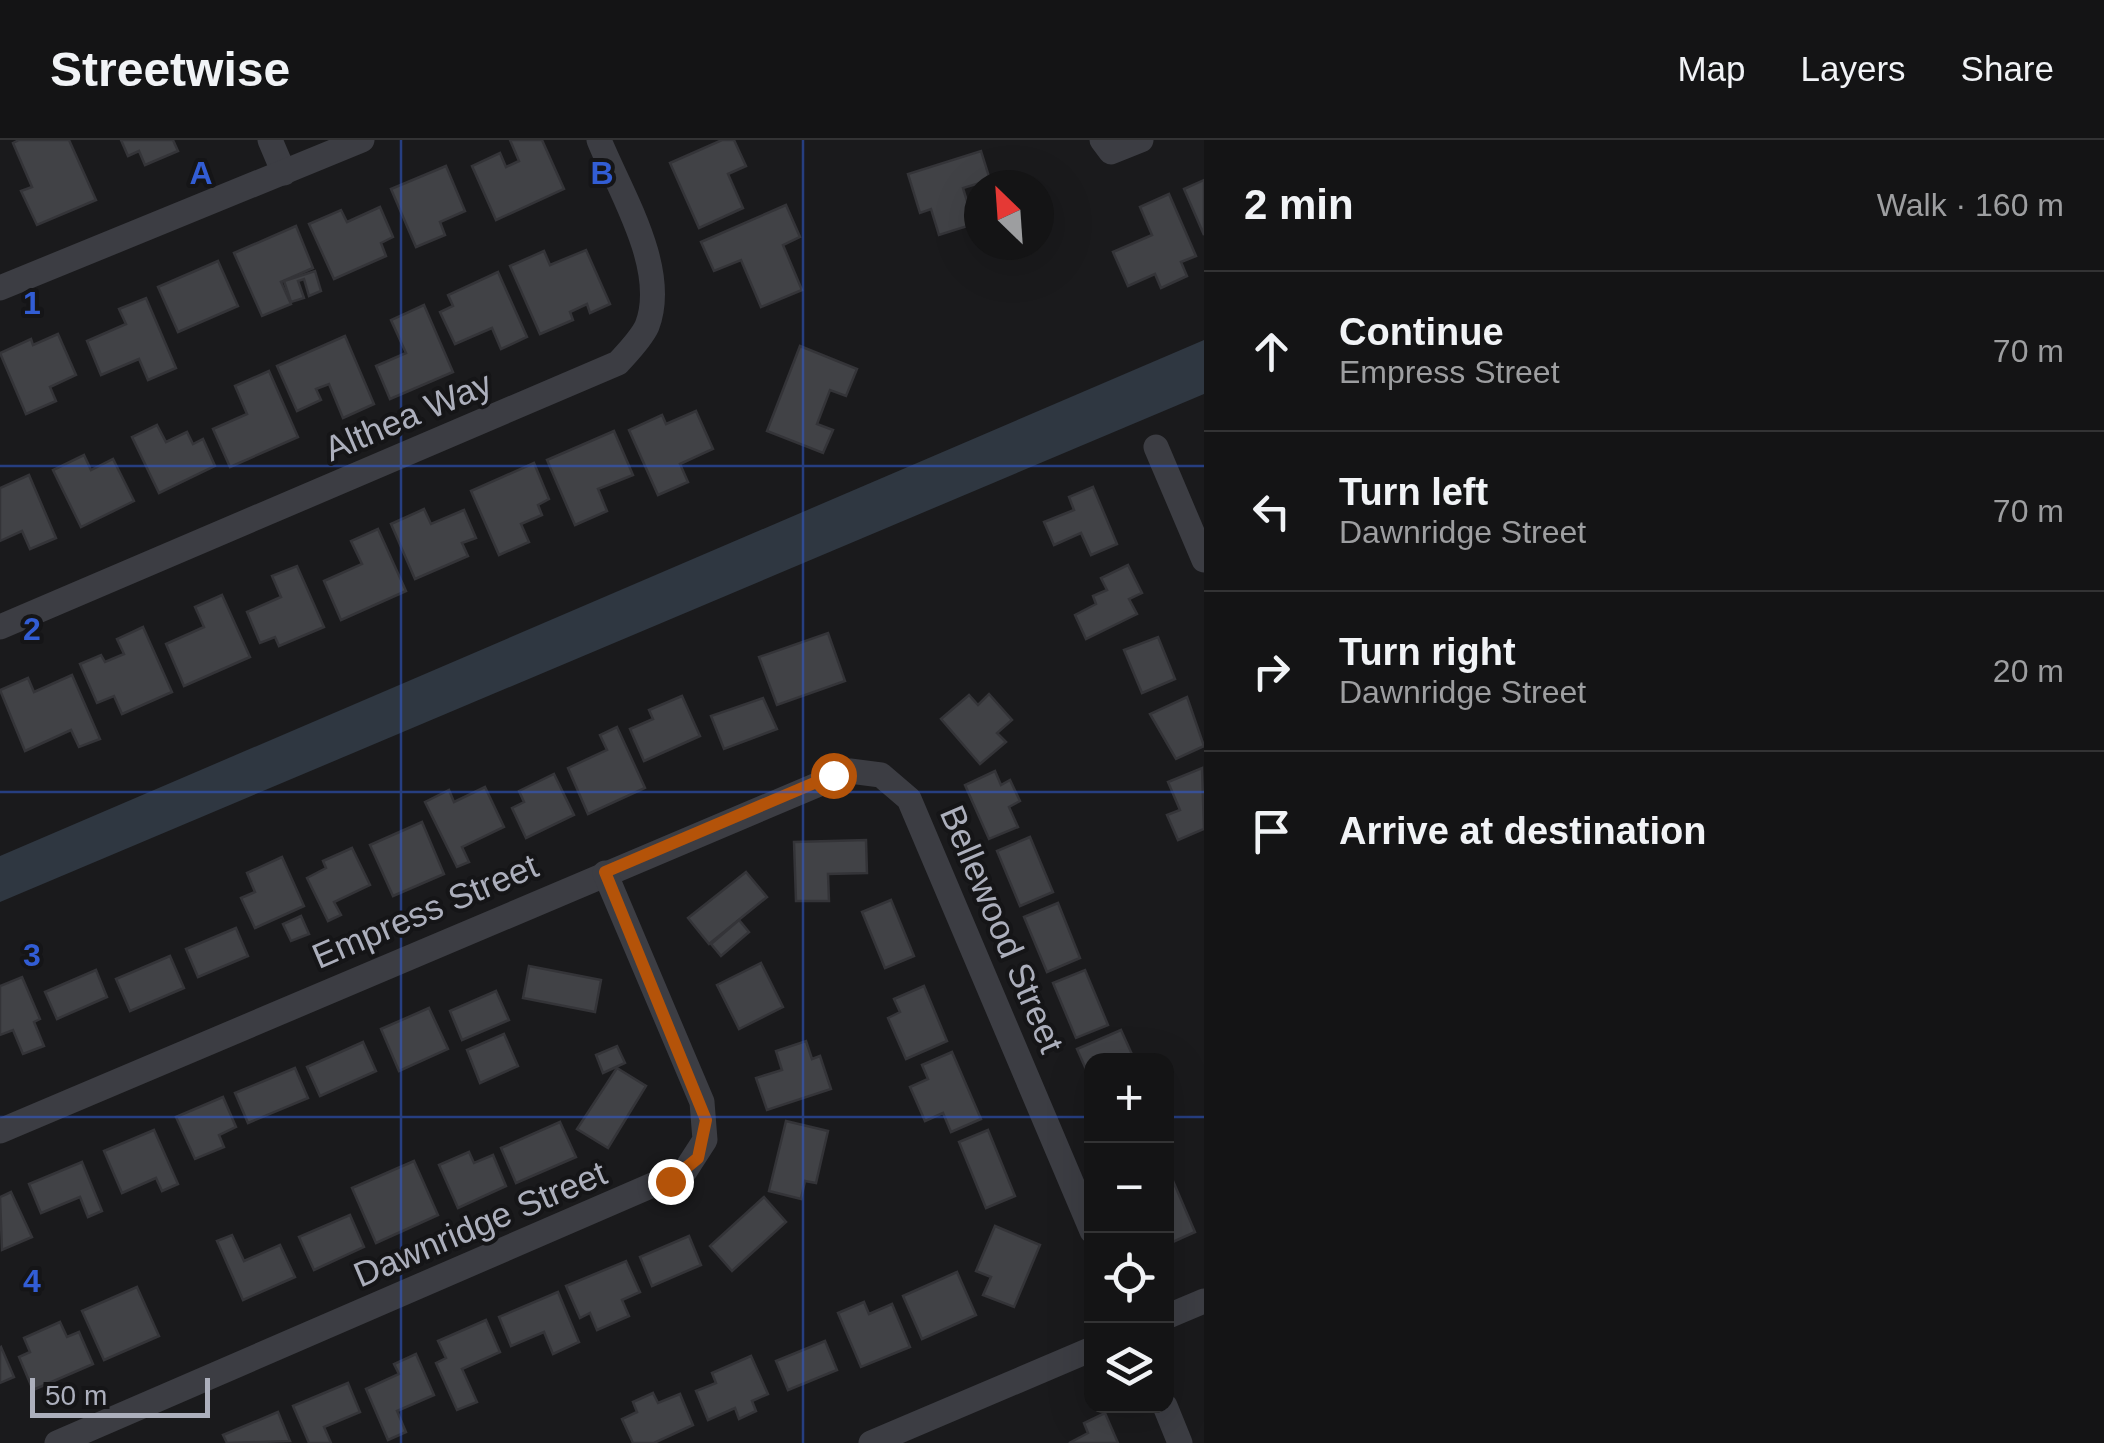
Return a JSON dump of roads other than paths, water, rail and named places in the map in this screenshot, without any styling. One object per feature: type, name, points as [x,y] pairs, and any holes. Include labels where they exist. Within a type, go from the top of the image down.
[{"type":"street","points":[[270,140],[284,173]]},
{"type":"street","points":[[1,285],[362,140]]},
{"type":"street","name":"Althea Way","points":[[0,627],[618,364],[646,329],[652,284],[642,246],[599,140]]},
{"type":"street","points":[[1102,140],[1111,152],[1140,140]]},
{"type":"street","points":[[1156,447],[1204,560]]},
{"type":"street","name":"Empress Street","points":[[0,1131],[833,775],[850,771],[882,775]]},
{"type":"street","name":"Bellewood Street","points":[[882,775],[909,799],[1084,1213]]},
{"type":"street","name":"Dawnridge Street","points":[[57,1443],[686,1172],[705,1140],[702,1102],[605,872]]},
{"type":"street","points":[[1174,1314],[1204,1301]]},
{"type":"street","points":[[871,1443],[1084,1352]]},
{"type":"street","points":[[1168,1413],[1180,1443]]}]
